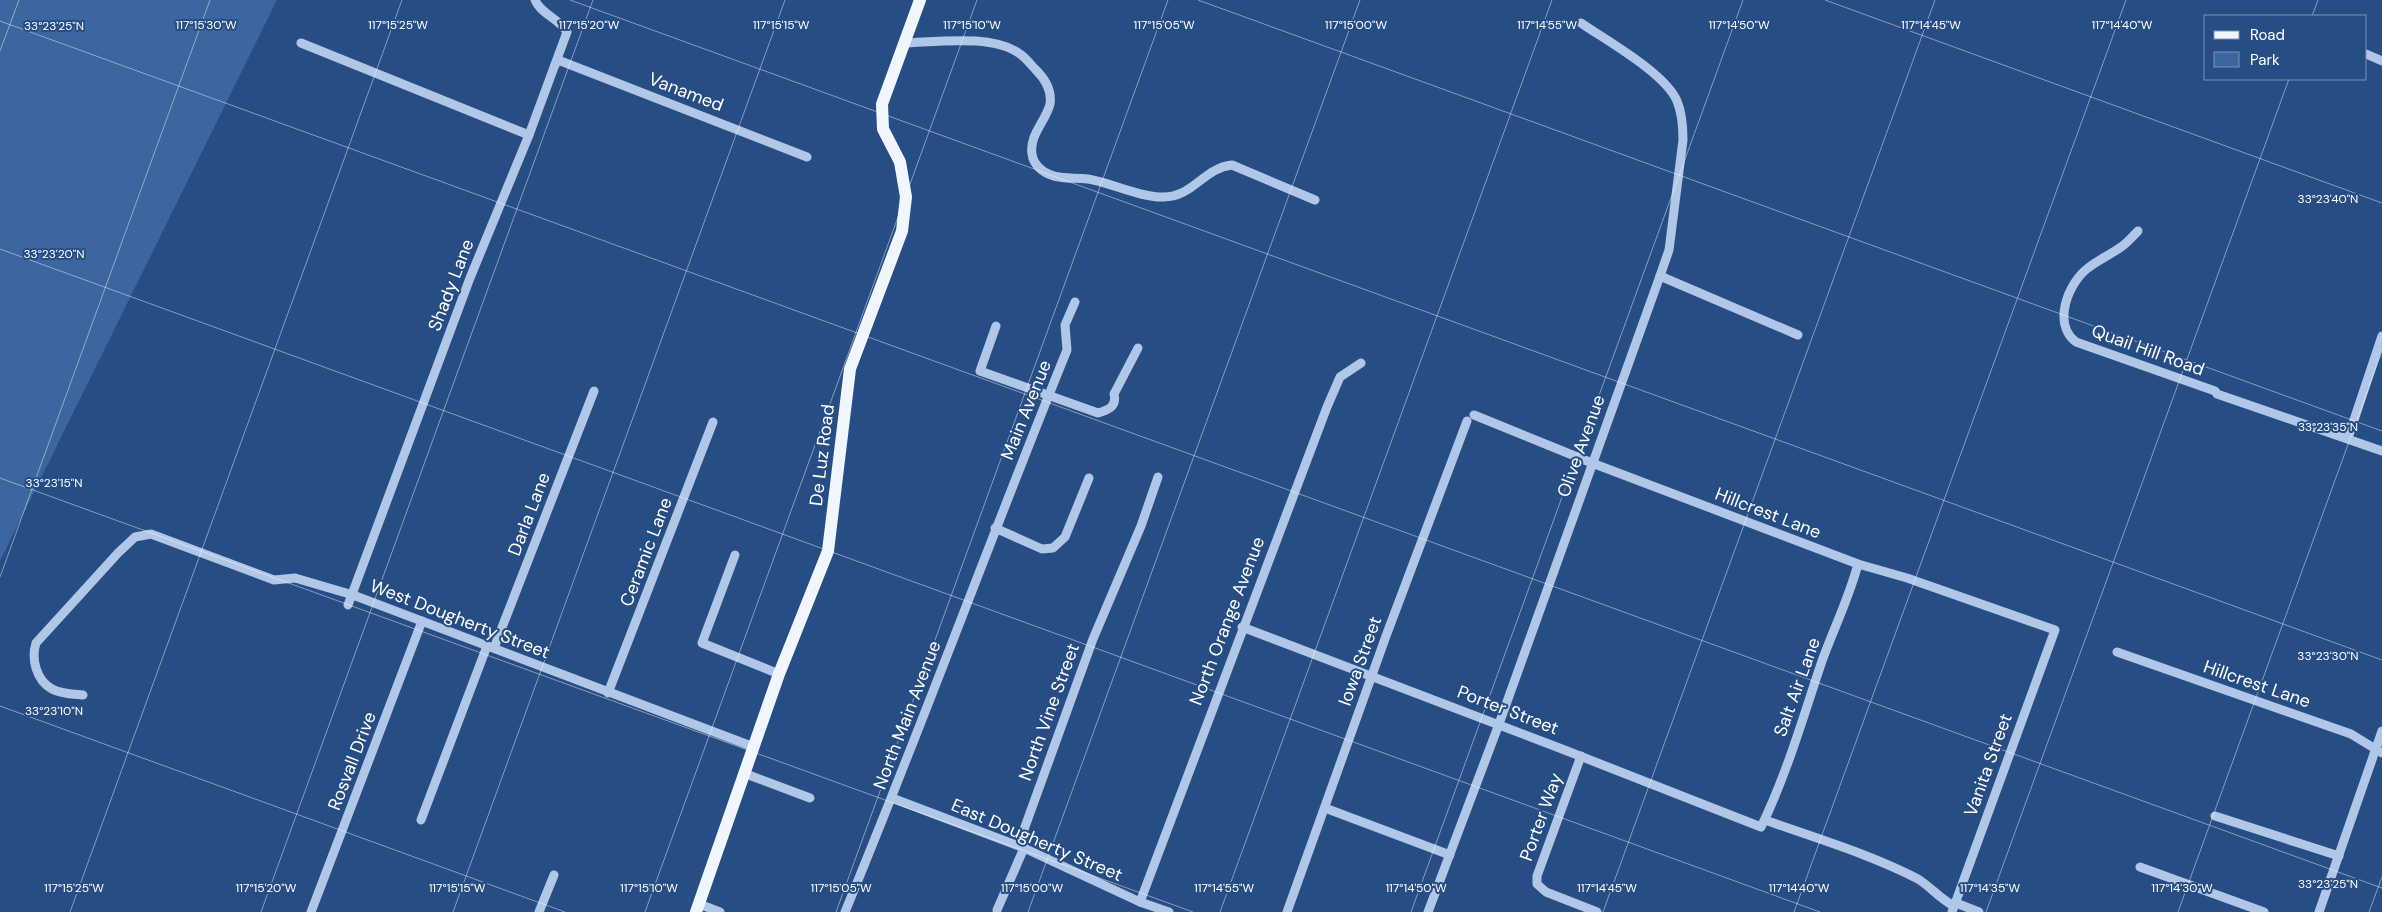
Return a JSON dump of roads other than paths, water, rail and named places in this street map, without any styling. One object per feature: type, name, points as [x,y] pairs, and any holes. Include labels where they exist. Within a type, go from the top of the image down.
[{"type":"main road","name":"De Luz Road","points":[[698,908],[746,774],[779,674],[828,551],[850,369],[902,231],[906,197],[900,162],[883,129],[882,104],[920,0]]},
{"type":"street","name":"Shady Lane","points":[[348,605],[470,278],[529,135],[567,32],[561,22],[550,16],[535,0]]},
{"type":"street","name":"Olive Avenue","points":[[1428,912],[1500,724],[1669,250],[1683,140],[1683,125],[1677,100],[1659,77],[1581,23]]},
{"type":"street","points":[[904,43],[968,41],[1004,46],[1020,54],[1043,77],[1049,90],[1050,105],[1033,141],[1032,154],[1037,167],[1049,175],[1062,179],[1087,179],[1161,198],[1179,196],[1222,166],[1232,165],[1314,200]]},
{"type":"street","points":[[301,43],[529,135]]},
{"type":"street","points":[[2367,54],[2382,61]]},
{"type":"street","name":"Vanamed","points":[[555,66],[558,60],[807,157]]},
{"type":"street","name":"Quail Hill Road","points":[[2138,231],[2122,247],[2086,268],[2074,285],[2064,304],[2066,330],[2070,337],[2076,342],[2216,391],[2217,394],[2382,451]]},
{"type":"street","points":[[1660,276],[1798,335]]},
{"type":"street","name":"Main Avenue","points":[[995,528],[1067,350],[1065,325],[1075,302]]},
{"type":"street","points":[[996,326],[980,371],[1098,413],[1107,411],[1113,406],[1116,399],[1114,394],[1138,348]]},
{"type":"street","points":[[2348,438],[2382,336]]},
{"type":"street","name":"North Orange Avenue","points":[[1140,902],[1242,627],[1340,377],[1361,363]]},
{"type":"street","name":"Darla Lane","points":[[421,820],[594,391]]},
{"type":"street","name":"Hillcrest Lane","points":[[1470,418],[1858,564],[1908,578],[2055,630]]},
{"type":"street","name":"Iowa Street","points":[[1287,912],[1372,676],[1470,418]]},
{"type":"street","name":"Ceramic Lane","points":[[608,693],[714,422]]},
{"type":"street","name":"North Vine Street","points":[[997,910],[1024,848],[1022,835],[1093,639],[1141,526],[1158,477]]},
{"type":"street","points":[[995,528],[1042,549],[1053,548],[1065,537],[1074,520],[1089,478]]},
{"type":"street","name":"North Main Avenue","points":[[845,912],[892,798],[995,528]]},
{"type":"street","name":"West Dougherty Street","points":[[83,695],[62,693],[50,688],[40,677],[33,653],[36,643],[118,553],[136,537],[151,534],[274,580],[295,578],[353,595],[754,748]]},
{"type":"street","points":[[735,554],[702,643],[779,674]]},
{"type":"street","name":"Salt Air Lane","points":[[1763,823],[1778,793],[1823,658],[1850,593],[1858,564]]},
{"type":"street","name":"Rosvall Drive","points":[[311,912],[422,621]]},
{"type":"street","name":"Porter Street","points":[[1242,627],[1763,823],[1856,853],[1919,880],[1954,907],[1979,912]]},
{"type":"street","name":"Vanita Street","points":[[1954,907],[2055,630]]},
{"type":"street","name":"Hillcrest Lane","points":[[2117,652],[2351,734],[2379,752]]},
{"type":"street","points":[[2319,912],[2338,856],[2379,752],[2382,732]]},
{"type":"street","name":"Porter Way","points":[[1581,756],[1537,876],[1537,884],[1546,892],[1597,912]]},
{"type":"street","points":[[746,774],[810,798]]},
{"type":"street","name":"East Dougherty Street","points":[[892,798],[1024,848],[1140,902],[1169,912]]},
{"type":"street","points":[[1325,808],[1450,856]]},
{"type":"street","points":[[2216,816],[2338,856]]},
{"type":"street","points":[[2140,867],[2264,912]]},
{"type":"street","points":[[539,912],[554,874]]},
{"type":"street","points":[[698,908],[720,912]]}]
